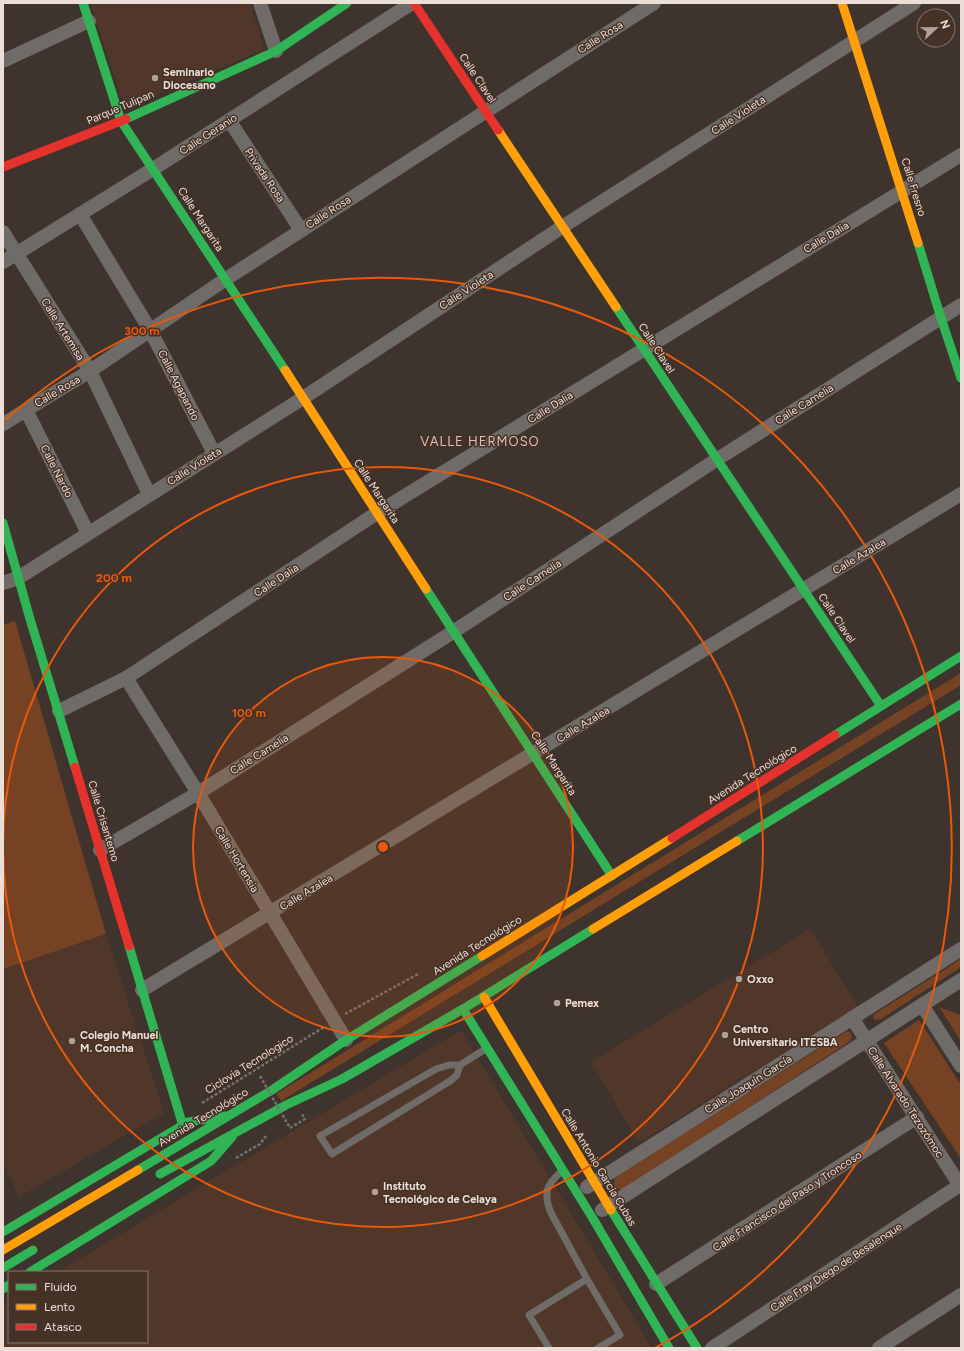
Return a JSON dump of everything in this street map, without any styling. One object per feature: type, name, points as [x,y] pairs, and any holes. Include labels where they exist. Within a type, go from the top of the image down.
[{"type":"main road","name":"Calle Margarita","points":[[83,3],[121,121],[226,278],[453,632],[612,876]]},
{"type":"main road","name":"Parque Tulipan","points":[[3,167],[121,121],[276,51],[348,3]]},
{"type":"main road","name":"Calle Clavel","points":[[413,3],[881,706]]},
{"type":"main road","name":"Calle Fresno","points":[[842,3],[903,191],[941,318],[961,378]]},
{"type":"main road","name":"Calle Crisantemo","points":[[3,523],[18,578],[183,1126]]},
{"type":"main road","name":"Avenida Tecnológico","points":[[3,1250],[272,1090],[346,1040],[612,876],[961,656]]},
{"type":"main road","points":[[152,1178],[286,1105],[342,1079],[484,997],[961,704]]},
{"type":"main road","name":"Calle Antonio García Cubas","points":[[484,997],[547,1124],[563,1171],[669,1348]]},
{"type":"main road","name":"Calle Antonio García Cubas","points":[[463,1009],[487,1048],[594,1182],[696,1348]]},
{"type":"main road","points":[[3,1232],[188,1122],[230,1115]]},
{"type":"main road","points":[[32,1271],[210,1161],[239,1130]]},
{"type":"main road","points":[[3,1268],[44,1244]]},
{"type":"street","points":[[260,3],[276,51]]},
{"type":"street","name":"Calle Geranio","points":[[3,262],[153,169],[413,3]]},
{"type":"street","name":"Calle Rosa","points":[[3,424],[90,371],[226,278],[485,110],[654,3]]},
{"type":"street","name":"Calle Violeta","points":[[3,583],[18,578],[303,398],[562,226],[914,3]]},
{"type":"street","points":[[3,61],[89,21]]},
{"type":"street","name":"Privada Rosa","points":[[229,120],[302,230]]},
{"type":"street","name":"Calle Dalia","points":[[59,711],[126,678],[377,513],[961,155]]},
{"type":"street","name":"Calle Agapando","points":[[80,214],[150,330],[214,453]]},
{"type":"street","name":"Calle Artemisa","points":[[3,232],[90,371],[149,494]]},
{"type":"street","name":"Calle Camelia","points":[[100,850],[198,793],[453,632],[716,460],[961,305]]},
{"type":"street","name":"Calle Nardo","points":[[26,410],[88,533]]},
{"type":"street","name":"Calle Azalea","points":[[142,990],[961,494]]},
{"type":"street","name":"Calle Hortensia","points":[[126,678],[198,793],[346,1040]]},
{"type":"street","name":"Calle Joaquín García","points":[[577,1194],[961,949]]},
{"type":"street","points":[[592,1218],[608,1206],[961,980]]},
{"type":"street","points":[[922,1005],[961,1066]]},
{"type":"street","name":"Calle Alvarado Tezozómoc","points":[[852,1018],[961,1186]]},
{"type":"street","name":"Calle Francisco del Paso y Troncoso","points":[[656,1284],[917,1117]]},
{"type":"street","name":"Calle Fray Diego de Besalenque","points":[[712,1348],[961,1186]]},
{"type":"street","points":[[879,1348],[961,1295]]},
{"type":"lane","points":[[460,1065],[457,1075],[450,1081],[332,1154],[320,1136],[436,1069],[449,1065],[460,1065],[487,1048]]},
{"type":"lane","points":[[563,1171],[552,1180],[546,1191],[547,1202],[587,1279],[620,1335],[598,1348]]},
{"type":"lane","points":[[549,1348],[529,1315],[587,1279]]},
{"type":"path","name":"Ciclovia Tecnologico","points":[[180,1116],[334,1020],[423,971]]},
{"type":"path","points":[[260,1076],[290,1128]]},
{"type":"shaded area","name":"Seminario Diocesano","points":[[90,3],[250,3],[265,49],[125,108]]},
{"type":"shaded area","points":[[15,621],[106,934],[3,969],[3,625]]},
{"type":"shaded area","points":[[961,673],[961,685],[281,1101],[276,1094]]},
{"type":"shaded area","name":"Centro Universitario ITESBA","points":[[810,929],[858,1007],[639,1143],[591,1062]]},
{"type":"shaded area","name":"Colegio Manuel M. Concha","points":[[106,934],[164,1113],[19,1197],[3,1162],[3,969]]},
{"type":"shaded area","points":[[961,959],[961,967],[881,1019],[875,1020],[873,1017],[876,1013]]},
{"type":"shaded area","points":[[939,1007],[961,1015],[961,1041]]},
{"type":"shaded area","points":[[919,1020],[961,1085],[961,1159],[884,1043]]},
{"type":"shaded area","name":"Instituto Tecnológico de Celaya","points":[[461,1030],[652,1348],[3,1348],[3,1305],[8,1302],[8,1343],[148,1343],[148,1271],[60,1271]]},
{"type":"shaded area","points":[[847,1031],[851,1033],[852,1038],[849,1042],[623,1190],[614,1188],[615,1177]]},
{"type":"traffic: fast","points":[[83,3],[121,121],[285,370]]},
{"type":"traffic: fast","points":[[126,119],[276,51],[347,3]]},
{"type":"traffic: fast","points":[[918,243],[961,378]]},
{"type":"traffic: fast","points":[[616,307],[881,706]]},
{"type":"traffic: fast","points":[[3,523],[30,619],[75,767]]},
{"type":"traffic: fast","points":[[426,589],[612,876]]},
{"type":"traffic: fast","points":[[835,735],[961,656]]},
{"type":"traffic: fast","points":[[737,841],[961,704]]},
{"type":"traffic: fast","points":[[160,1174],[286,1105],[342,1079],[463,1009],[593,929]]},
{"type":"traffic: fast","points":[[129,946],[183,1126]]},
{"type":"traffic: fast","points":[[138,1170],[272,1090],[346,1040],[482,956]]},
{"type":"traffic: fast","points":[[463,1009],[592,1217],[669,1348]]},
{"type":"traffic: fast","points":[[3,1232],[188,1122],[226,1116]]},
{"type":"traffic: fast","points":[[32,1271],[211,1161],[232,1137]]},
{"type":"traffic: fast","points":[[611,1210],[697,1348]]},
{"type":"traffic: fast","points":[[3,1268],[33,1250]]},
{"type":"traffic: fast","points":[[3,1289],[8,1286]]},
{"type":"traffic: slow","points":[[842,3],[918,243]]},
{"type":"traffic: slow","points":[[498,130],[616,307]]},
{"type":"traffic: slow","points":[[285,370],[426,589]]},
{"type":"traffic: slow","points":[[482,956],[672,838]]},
{"type":"traffic: slow","points":[[593,929],[737,841]]},
{"type":"traffic: slow","points":[[484,997],[611,1210]]},
{"type":"traffic: slow","points":[[3,1250],[138,1170]]},
{"type":"traffic: jam","points":[[414,3],[498,130]]},
{"type":"traffic: jam","points":[[3,167],[126,119]]},
{"type":"traffic: jam","points":[[672,838],[835,735]]},
{"type":"traffic: jam","points":[[75,767],[129,946]]},
{"type":"place","name":"Seminario Diocesano","points":[[155,78]]},
{"type":"place","name":"Oxxo","points":[[739,979]]},
{"type":"place","name":"Pemex","points":[[557,1003]]},
{"type":"place","name":"Centro Universitario ITESBA","points":[[725,1035]]},
{"type":"place","name":"Colegio Manuel M. Concha","points":[[72,1041]]},
{"type":"place","name":"Instituto Tecnológico de Celaya","points":[[375,1192]]},
{"type":"district","name":"VALLE HERMOSO","points":[[480,441]]}]
